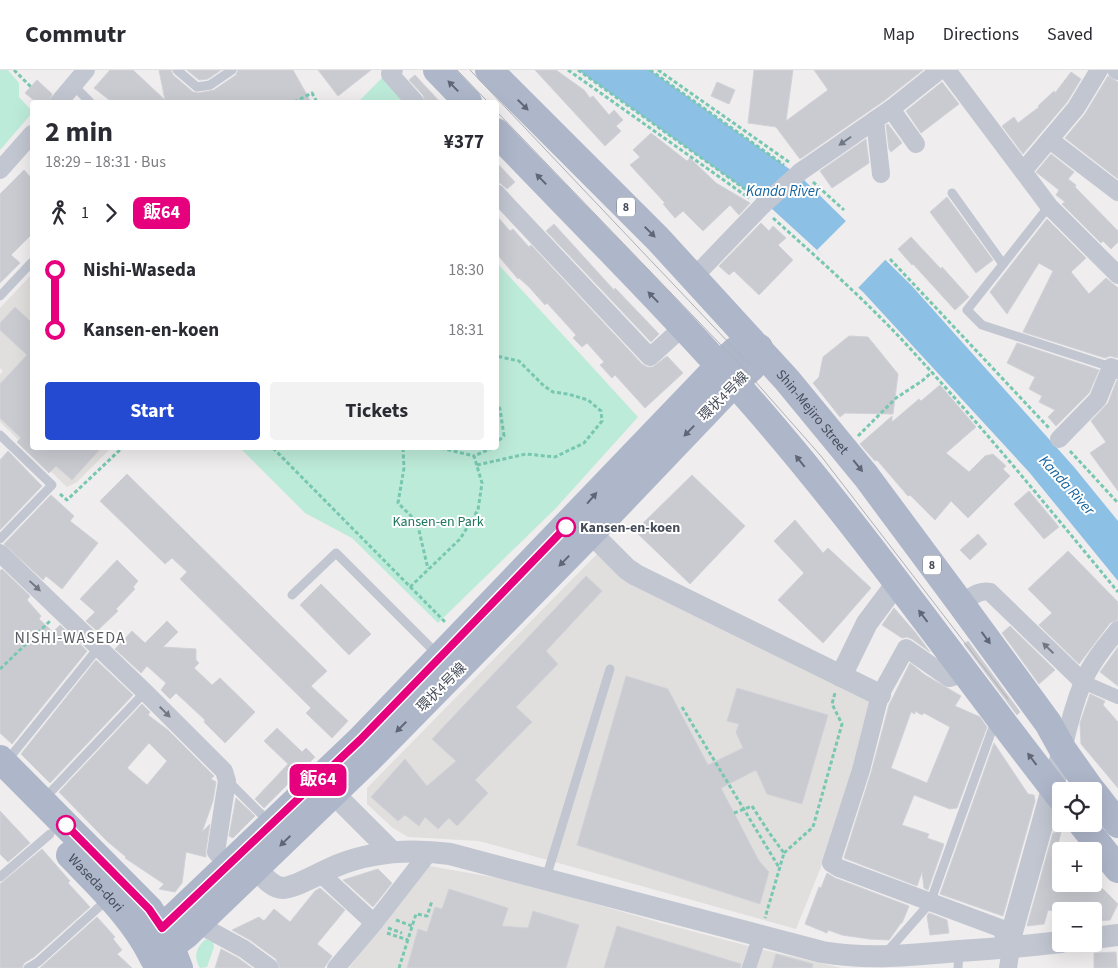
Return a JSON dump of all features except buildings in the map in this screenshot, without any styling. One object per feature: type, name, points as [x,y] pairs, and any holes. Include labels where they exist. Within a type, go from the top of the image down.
[{"type":"main road","points":[[437,70],[466,100]]},
{"type":"main road","name":"Shin-Mejiro Street","points":[[489,70],[658,239],[759,348],[866,476],[1048,723],[1063,750],[1086,782]]},
{"type":"main road","points":[[499,135],[756,407],[897,582],[1052,787]]},
{"type":"main road","name":"環状4号線","points":[[161,952],[198,924],[334,794],[610,478],[726,375],[752,367],[759,348]]},
{"type":"main road","name":"環状4号線","points":[[161,952],[228,866],[360,740],[447,665],[590,533],[726,375]]},
{"type":"main road","name":"Waseda-dori","points":[[2,769],[42,801],[149,909],[161,952]]},
{"type":"main road","name":"Waseda-dori","points":[[2,769],[50,834],[161,952]]},
{"type":"main road","name":"Shin-Mejiro Street","points":[[1102,804],[1118,824]]},
{"type":"main road","points":[[1088,832],[1118,869]]},
{"type":"street","points":[[61,100],[86,70]]},
{"type":"street","points":[[394,70],[390,74],[413,100]]},
{"type":"street","points":[[1023,171],[1076,108],[1099,70]]},
{"type":"street","points":[[694,278],[760,203],[796,170],[875,120],[947,71],[1049,206],[1118,275]]},
{"type":"street","points":[[891,109],[916,144]]},
{"type":"street","points":[[875,120],[881,174]]},
{"type":"street","points":[[0,170],[30,136]]},
{"type":"street","points":[[1050,140],[1118,192]]},
{"type":"street","points":[[499,196],[650,357],[682,327]]},
{"type":"street","points":[[1059,439],[1098,398],[1114,368]]},
{"type":"street","points":[[590,533],[627,569],[636,575],[880,695]]},
{"type":"street","points":[[0,553],[145,692],[225,776],[216,852],[228,866]]},
{"type":"street","points":[[841,676],[867,623],[897,582]]},
{"type":"street","points":[[961,604],[980,592],[990,592],[1083,682],[1118,697]]},
{"type":"street","points":[[1059,782],[1068,727],[1083,682],[1098,655],[1118,630]]},
{"type":"street","points":[[966,673],[949,678],[906,648],[880,695],[861,770],[831,863],[839,868],[1000,928],[1010,958]]},
{"type":"street","points":[[334,794],[392,852]]},
{"type":"street","points":[[1010,958],[1012,932],[1052,808]]},
{"type":"street","points":[[336,968],[373,925],[430,851]]},
{"type":"street","points":[[256,869],[274,886],[285,888],[364,857],[392,852],[430,851],[470,858],[760,935],[852,962],[882,957],[958,960],[1010,958],[1052,945]]},
{"type":"street","points":[[320,873],[373,925]]},
{"type":"street","points":[[198,924],[244,949],[270,968]]},
{"type":"street","points":[[749,968],[760,935]]},
{"type":"street","points":[[1102,937],[1118,936]]},
{"type":"lane","points":[[177,70],[197,87],[210,85],[232,70]]},
{"type":"lane","points":[[73,85],[88,100]]},
{"type":"lane","points":[[952,193],[1003,264]]},
{"type":"lane","points":[[1049,206],[967,310],[982,325],[1114,368]]},
{"type":"lane","points":[[0,296],[30,264]]},
{"type":"lane","points":[[0,435],[52,485],[0,539]]},
{"type":"lane","points":[[292,595],[336,553],[447,665]]},
{"type":"lane","points":[[2,769],[99,648]]},
{"type":"lane","points":[[546,878],[610,669]]},
{"type":"lane","points":[[42,801],[145,692]]},
{"type":"lane","points":[[882,957],[930,903],[997,716]]},
{"type":"lane","points":[[225,776],[271,825]]},
{"type":"lane","points":[[0,877],[50,834]]},
{"type":"lane","points":[[28,968],[38,962],[110,897]]},
{"type":"path","points":[[14,70],[31,87]]},
{"type":"path","points":[[568,70],[760,203]]},
{"type":"path","points":[[578,70],[760,203],[859,295],[932,372],[1118,592]]},
{"type":"path","points":[[650,70],[796,170]]},
{"type":"path","points":[[658,70],[796,170],[844,210]]},
{"type":"path","points":[[298,100],[312,94],[316,100]]},
{"type":"path","points":[[890,259],[1118,503]]},
{"type":"path","points":[[477,465],[526,454],[555,457],[584,443],[602,421],[601,411],[588,400],[553,392],[544,386],[519,361],[499,357]]},
{"type":"path","points":[[852,441],[896,398],[932,372]]},
{"type":"path","points":[[499,407],[504,436],[499,440]]},
{"type":"path","points":[[56,490],[67,500],[120,450]]},
{"type":"path","points":[[275,450],[439,616]]},
{"type":"path","points":[[403,450],[404,468],[398,503],[418,522],[428,569]]},
{"type":"path","points":[[449,450],[474,456],[488,450]]},
{"type":"path","points":[[410,587],[460,540],[478,510],[482,483],[474,456]]},
{"type":"path","points":[[0,670],[61,611]]},
{"type":"path","points":[[760,935],[784,854],[813,827],[842,724],[832,704],[841,676]]},
{"type":"path","points":[[682,707],[780,868]]},
{"type":"path","points":[[734,813],[752,806],[784,854]]},
{"type":"path","points":[[399,968],[416,914],[427,916],[432,902]]},
{"type":"path","points":[[373,925],[408,940]]},
{"type":"shaded area","points":[[30,276],[30,450],[109,450],[77,482],[67,487],[0,422],[0,375],[3,371],[0,368],[0,308]]},
{"type":"shaded area","points":[[597,554],[872,698],[850,780],[823,862],[796,929],[479,841],[408,837],[393,828],[367,804],[367,788]]},
{"type":"shaded area","points":[[424,865],[520,882],[661,923],[842,968],[349,968]]},
{"type":"green space","points":[[0,70],[8,70],[19,83],[19,97],[30,109],[30,115],[0,150]]},
{"type":"green space","points":[[385,75],[407,100],[360,100]]},
{"type":"green space","name":"Kansen-en Park","points":[[499,265],[638,417],[556,508],[438,623],[352,538],[305,513],[242,450],[499,450]]},
{"type":"green space","points":[[206,939],[213,942],[214,947],[207,967],[200,968],[196,956],[200,945]]},
{"type":"water","name":"Kanda River","points":[[578,70],[650,70],[802,178],[911,285],[1074,467],[1118,521],[1118,581],[1029,472],[863,292],[771,208]]},
{"type":"pier","points":[[848,219],[887,258],[857,289],[817,250]]},
{"type":"tram line","points":[[457,70],[486,100]]},
{"type":"tram line","points":[[470,70],[498,100]]},
{"type":"tram line","points":[[499,101],[749,364]]},
{"type":"tram line","points":[[499,114],[747,372],[821,456],[1008,699]]},
{"type":"bus line","name":"飯64","points":[[66,825],[149,909],[162,928],[360,740],[566,527]]},
{"type":"place","name":"Kansen-en-koen","points":[[566,527]]},
{"type":"district","name":"NISHI-WASEDA","points":[[70,637]]}]
